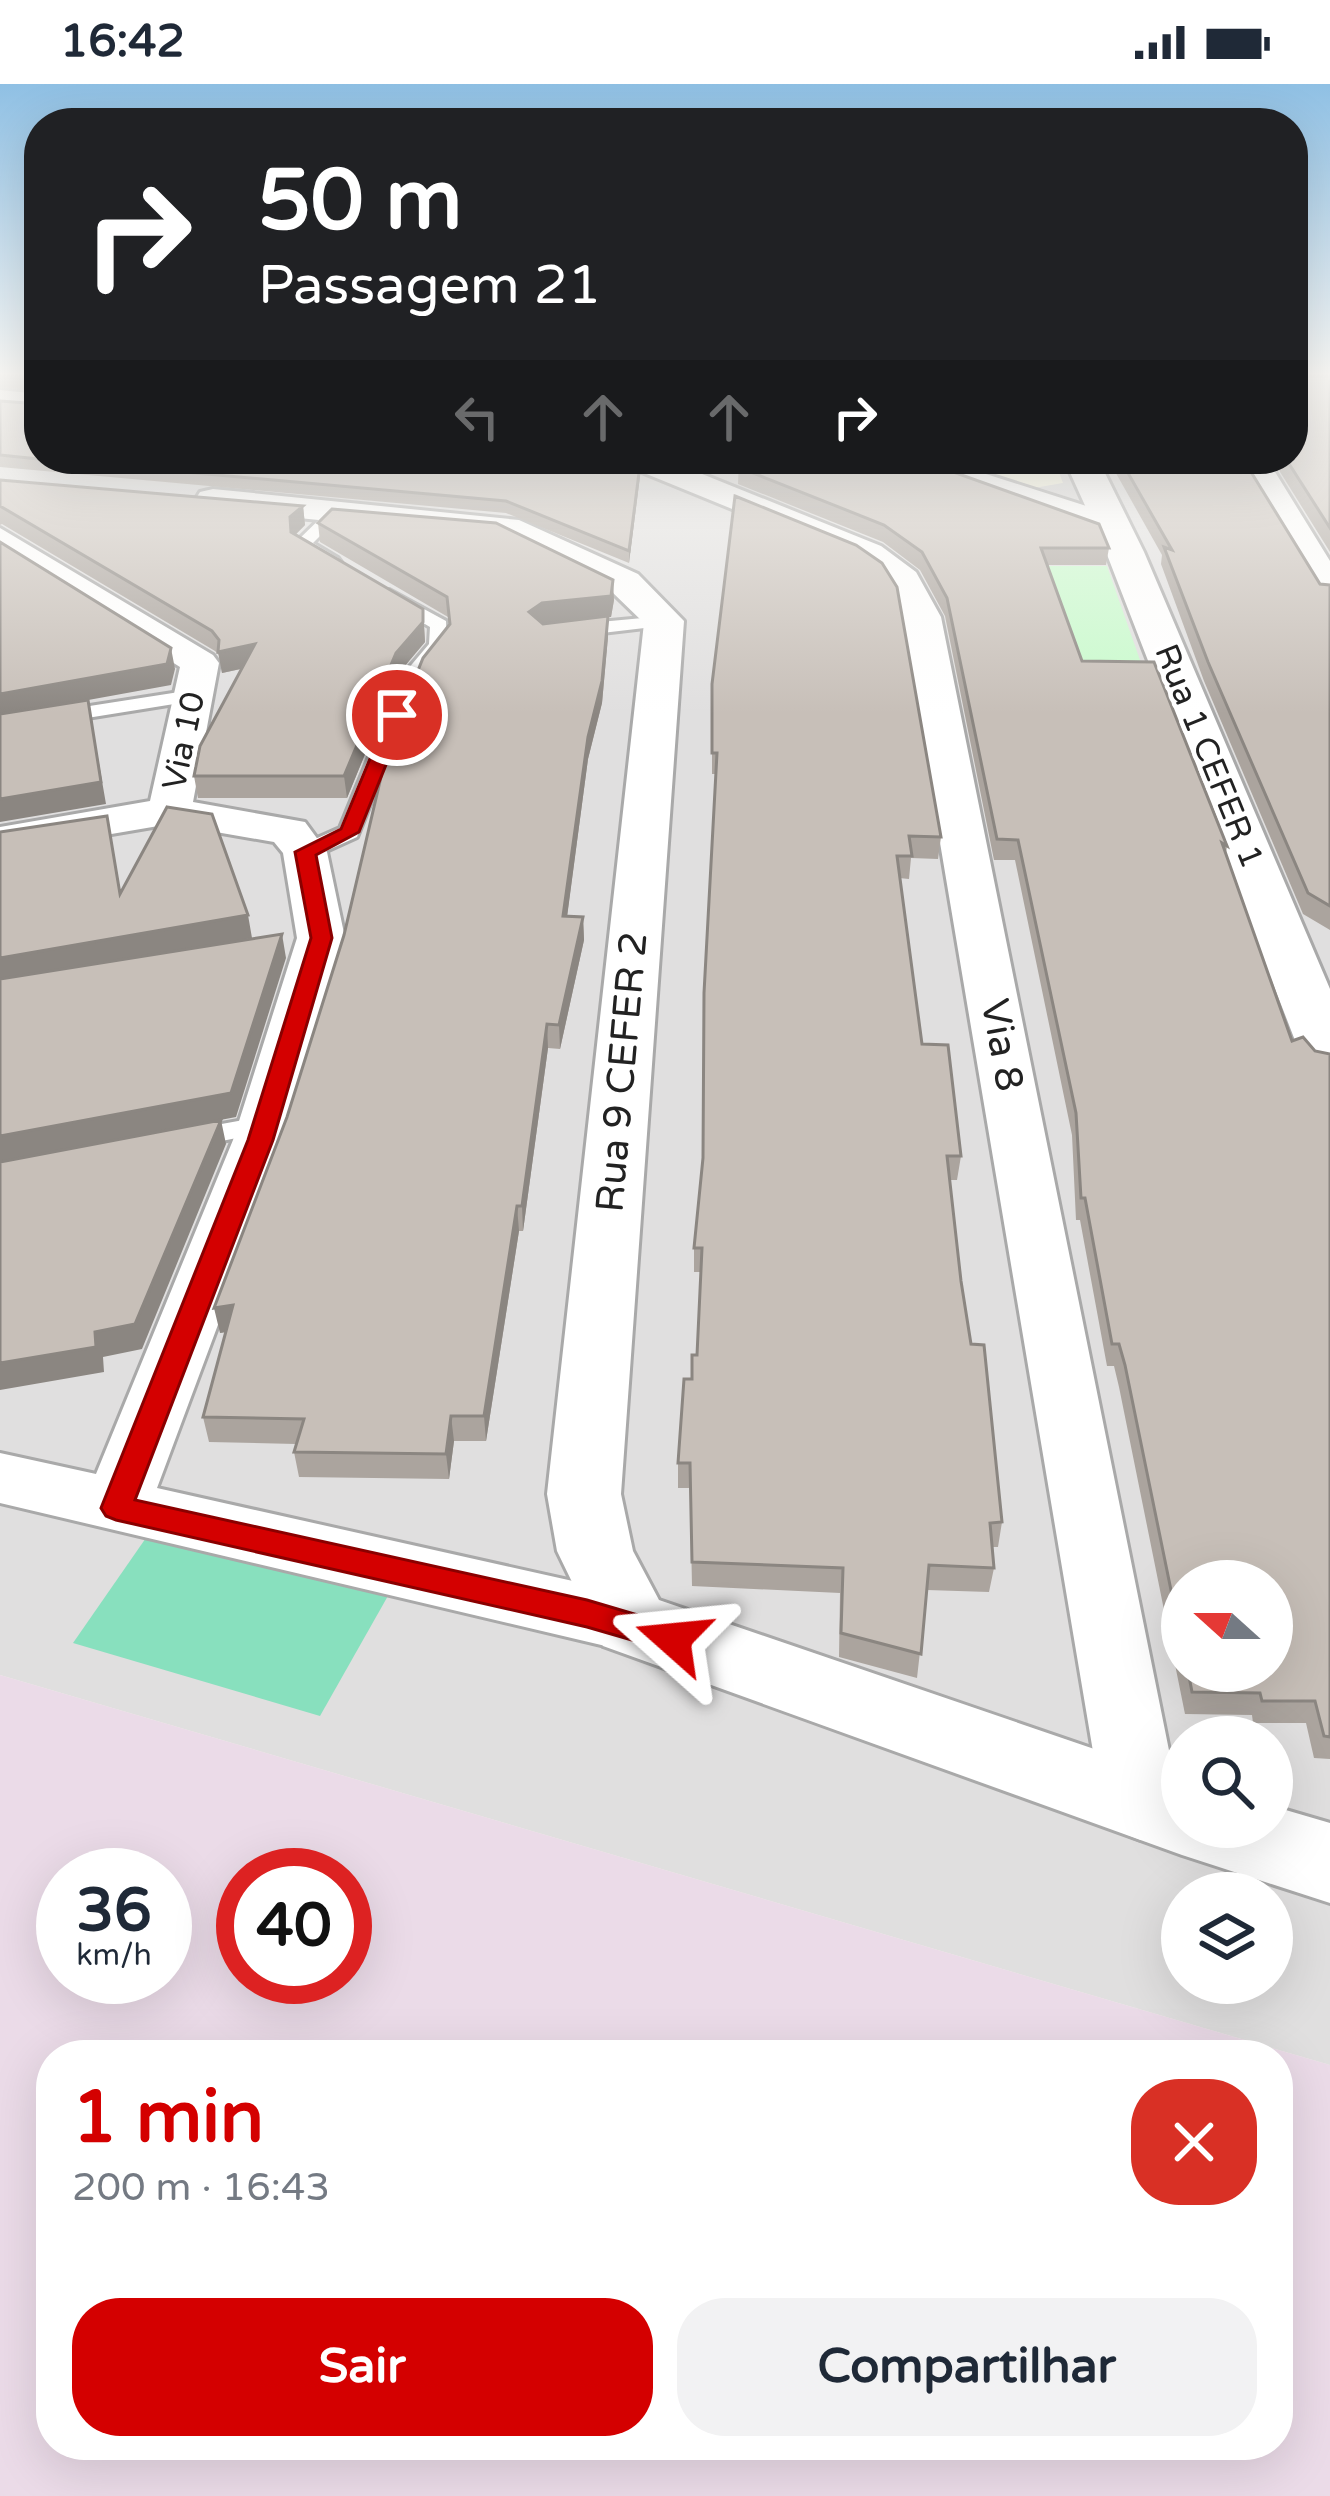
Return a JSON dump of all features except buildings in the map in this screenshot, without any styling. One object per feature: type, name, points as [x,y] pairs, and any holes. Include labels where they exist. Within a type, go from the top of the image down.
[{"type":"street","name":"Via 8","points":[[708,489],[897,568],[911,586],[923,617],[1161,1732]]},
{"type":"street","points":[[999,489],[1112,525]]},
{"type":"street","name":"Rua 1 CEFER 1","points":[[1095,489],[1326,1032]]},
{"type":"street","points":[[1269,489],[1330,589]]},
{"type":"street","points":[[188,498],[506,528],[624,582],[664,621]]},
{"type":"street","name":"Via 10","points":[[0,538],[200,663],[170,811],[0,840]]},
{"type":"street","name":"Rua 9 CEFER 2","points":[[631,1624],[596,1551],[584,1494],[664,621]]},
{"type":"street","points":[[116,1508],[266,1124],[310,940],[305,852],[289,831],[170,811]]},
{"type":"street","points":[[0,1478],[631,1624],[1161,1810]]},
{"type":"street","points":[[1282,1848],[1330,1863]]},
{"type":"lane","points":[[305,852],[349,832],[412,676],[438,645],[439,625],[302,544],[338,510]]},
{"type":"lane","points":[[543,634],[664,621]]},
{"type":"lane","points":[[0,726],[192,696]]},
{"type":"lane","points":[[155,1145],[266,1124]]},
{"type":"shaded area","points":[[0,489],[1330,489],[1330,2065],[1293,2054],[1293,2040],[1245,2040],[0,1675]]},
{"type":"shaded area","points":[[0,1675],[1245,2040],[36,2040],[36,2460],[1293,2460],[1293,2054],[1330,2065],[1330,2496],[0,2496]]},
{"type":"green space","points":[[1041,566],[1107,566],[1147,680],[1075,679]]},
{"type":"green space","points":[[157,1522],[393,1587],[320,1716],[73,1643]]},
{"type":"route","points":[[397,715],[349,832],[305,852],[322,938],[260,1140],[116,1508],[587,1613],[673,1639]]}]
